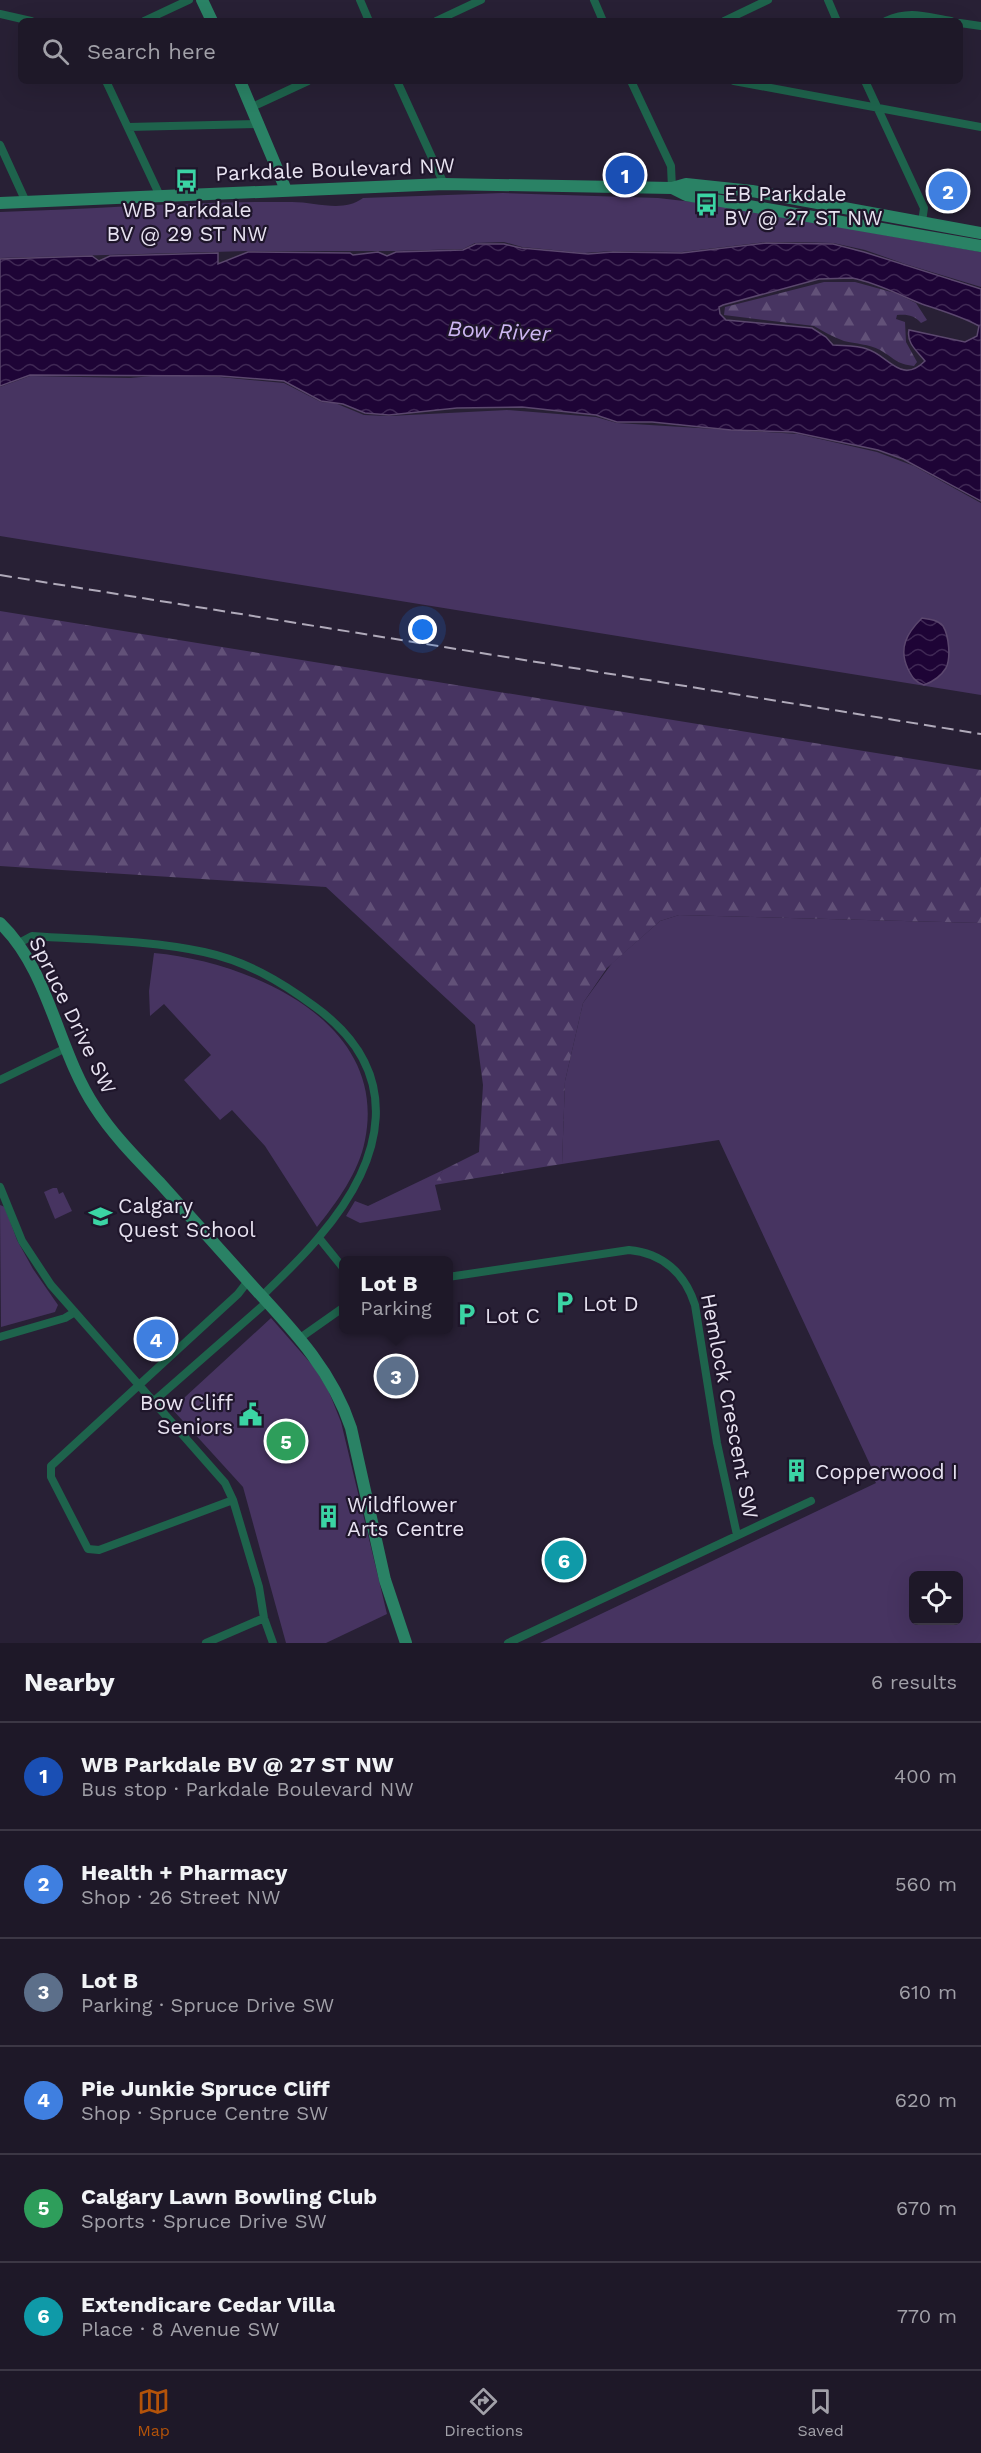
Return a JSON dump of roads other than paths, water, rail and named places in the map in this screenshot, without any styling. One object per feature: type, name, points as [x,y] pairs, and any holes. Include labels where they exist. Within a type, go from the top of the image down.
[{"type":"main road","points":[[202,0],[211,18]]},
{"type":"main road","points":[[241,84],[286,190]]},
{"type":"main road","name":"Parkdale Boulevard NW","points":[[0,203],[444,184],[672,188],[686,184],[724,187],[981,233]]},
{"type":"main road","name":"Parkdale Boulevard NW","points":[[672,188],[686,195],[981,246]]},
{"type":"main road","name":"Spruce Drive SW","points":[[0,923],[18,943],[42,990],[82,1085],[106,1123],[300,1338],[331,1382],[344,1407],[358,1457],[385,1580],[406,1643]]},
{"type":"street","points":[[150,18],[189,0]]},
{"type":"street","points":[[360,0],[368,18]]},
{"type":"street","points":[[442,18],[481,0]]},
{"type":"street","points":[[594,0],[602,18]]},
{"type":"street","points":[[730,18],[768,0]]},
{"type":"street","points":[[828,0],[836,18]]},
{"type":"street","points":[[0,14],[18,18]]},
{"type":"street","points":[[893,18],[910,14],[933,18]]},
{"type":"street","points":[[963,23],[981,26]]},
{"type":"street","points":[[107,84],[160,196]]},
{"type":"street","points":[[252,107],[302,84]]},
{"type":"street","points":[[398,84],[444,184]]},
{"type":"street","points":[[632,84],[672,166],[672,188]]},
{"type":"street","points":[[750,84],[981,127]]},
{"type":"street","points":[[866,84],[924,208],[922,222]]},
{"type":"street","points":[[128,127],[260,124]]},
{"type":"street","points":[[0,145],[26,202]]},
{"type":"street","points":[[18,943],[32,936],[158,945],[204,952],[239,962],[276,979],[330,1017],[356,1045],[368,1069],[375,1097],[375,1134],[362,1171],[342,1208],[319,1238],[265,1299],[154,1401]]},
{"type":"street","points":[[0,1080],[66,1048]]},
{"type":"street","points":[[0,1187],[22,1241],[51,1285],[225,1483],[233,1500],[259,1587],[264,1618],[273,1643]]},
{"type":"street","points":[[319,1238],[339,1263]]},
{"type":"street","name":"Hemlock Crescent SW","points":[[453,1276],[629,1250],[649,1254],[670,1265],[687,1285],[695,1305],[717,1443],[737,1535]]},
{"type":"street","points":[[233,1500],[99,1550],[88,1549],[51,1477],[51,1466],[238,1294],[248,1281]]},
{"type":"street","points":[[300,1338],[339,1311]]},
{"type":"street","points":[[0,1337],[65,1318],[75,1312]]},
{"type":"street","points":[[508,1643],[811,1501]]},
{"type":"street","points":[[206,1643],[264,1618]]},
{"type":"water","name":"Bow River","points":[[766,243],[833,244],[981,289],[981,501],[903,459],[878,450],[793,432],[731,430],[652,422],[617,422],[596,415],[522,407],[457,408],[389,415],[365,413],[343,404],[321,401],[284,381],[221,376],[30,375],[0,386],[0,259],[92,256],[99,261],[110,256],[218,253],[218,264],[248,252],[350,253],[353,255],[378,252],[387,256],[396,252],[463,250],[476,244],[504,244],[521,248],[588,254],[682,253]],"holes":[[[819,279],[862,280],[972,322],[979,326],[977,336],[965,342],[909,330],[911,343],[925,361],[909,370],[895,366],[867,349],[833,345],[826,337],[812,328],[726,320],[720,314],[719,307],[723,305]]]},
{"type":"water","points":[[922,618],[936,621],[943,626],[949,647],[946,668],[924,685],[912,677],[904,654],[908,635]]},
{"type":"railway","points":[[0,575],[981,734]]},
{"type":"place","name":"WB Parkdale BV @ 27 ST NW","points":[[625,175]]},
{"type":"place","name":"WB Parkdale BV @ 29 ST NW","points":[[187,181]]},
{"type":"place","name":"Health + Pharmacy","points":[[948,191]]},
{"type":"place","name":"EB Parkdale BV @ 27 ST NW","points":[[706,205]]},
{"type":"place","name":"Calgary Quest School","points":[[100,1217]]},
{"type":"place","name":"Lot D","points":[[565,1303]]},
{"type":"place","name":"Lot C","points":[[467,1315]]},
{"type":"place","name":"Pie Junkie Spruce Cliff","points":[[156,1339]]},
{"type":"place","name":"Lot B","points":[[396,1376]]},
{"type":"place","name":"Bow Cliff Seniors","points":[[251,1414]]},
{"type":"place","name":"Calgary Lawn Bowling Club","points":[[286,1441]]},
{"type":"place","name":"Copperwood I","points":[[797,1471]]},
{"type":"place","name":"Wildflower Arts Centre","points":[[329,1516]]},
{"type":"place","name":"Extendicare Cedar Villa","points":[[564,1560]]}]
